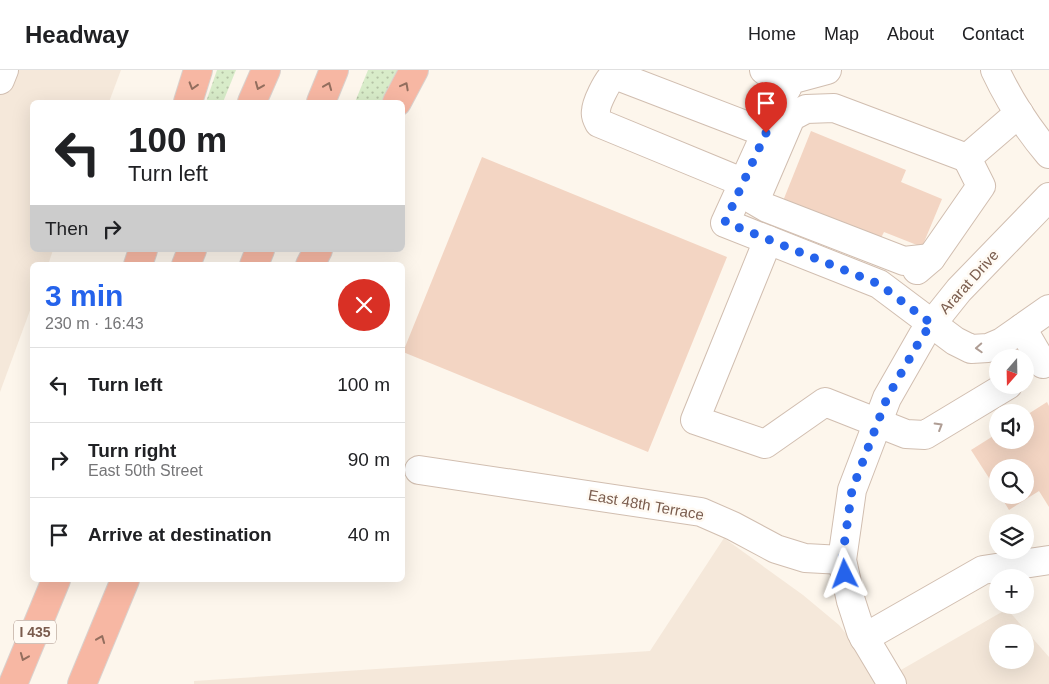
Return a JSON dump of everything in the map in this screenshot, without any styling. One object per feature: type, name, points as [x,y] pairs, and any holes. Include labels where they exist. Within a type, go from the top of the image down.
[{"type":"highway","points":[[189,100],[198,70]]},
{"type":"highway","points":[[253,100],[266,70]]},
{"type":"highway","points":[[322,100],[334,70]]},
{"type":"highway","points":[[398,100],[414,70]]},
{"type":"highway","name":"I 435","points":[[13,684],[55,582]]},
{"type":"highway","points":[[82,684],[124,582]]},
{"type":"street","points":[[0,80],[4,70]]},
{"type":"street","points":[[764,70],[786,88]]},
{"type":"street","points":[[827,70],[790,80],[766,133],[751,186],[755,202],[904,261],[930,258]]},
{"type":"street","points":[[995,70],[1004,89],[1032,134],[1049,154]]},
{"type":"street","points":[[751,186],[599,123],[596,110],[607,82],[612,77],[620,77],[766,133]]},
{"type":"street","points":[[891,293],[930,258],[981,186],[967,158],[834,108],[806,109],[791,117],[751,186],[725,222],[879,284],[932,324],[955,341],[970,349],[988,348],[1002,342],[1049,309]]},
{"type":"street","points":[[967,158],[1019,113]]},
{"type":"street","name":"Ararat Drive","points":[[892,684],[861,632],[851,601],[842,560],[852,490],[887,398],[923,335],[959,290],[1049,197]]},
{"type":"street","points":[[768,240],[695,420],[765,444],[825,402],[906,434],[925,435],[993,394]]},
{"type":"street","points":[[1022,328],[1039,366]]},
{"type":"street","name":"East 48th Terrace","points":[[419,470],[701,512],[733,526],[776,549],[806,558],[842,560]]},
{"type":"street","points":[[864,638],[983,570],[1049,560]]},
{"type":"shaded area","points":[[0,70],[121,70],[110,100],[30,100],[30,252],[52,252],[49,262],[30,262],[30,310],[0,392]]},
{"type":"shaded area","points":[[724,538],[803,595],[839,625],[863,655],[880,682],[998,614],[1011,614],[1020,624],[989,624],[989,669],[1034,669],[1034,640],[1049,657],[1049,684],[194,684],[194,681],[650,651]]},
{"type":"green space","points":[[217,70],[236,70],[224,100],[207,100]]},
{"type":"green space","points":[[368,70],[402,70],[386,100],[356,100]]},
{"type":"building","points":[[811,131],[906,170],[901,182],[942,199],[922,247],[884,232],[880,240],[783,201]]},
{"type":"building","points":[[482,157],[727,257],[648,452],[405,353],[405,347]]},
{"type":"building","points":[[1047,402],[1049,406],[1049,507],[1039,491],[1034,494],[1034,459],[989,459],[989,478],[971,450],[989,439],[989,449],[1034,449],[1034,410]]},
{"type":"building","points":[[1005,504],[1018,504],[1009,510]]},
{"type":"route","points":[[766,133],[725,222],[879,284],[932,324],[923,335],[887,398],[852,490],[842,560],[845,574]]}]
